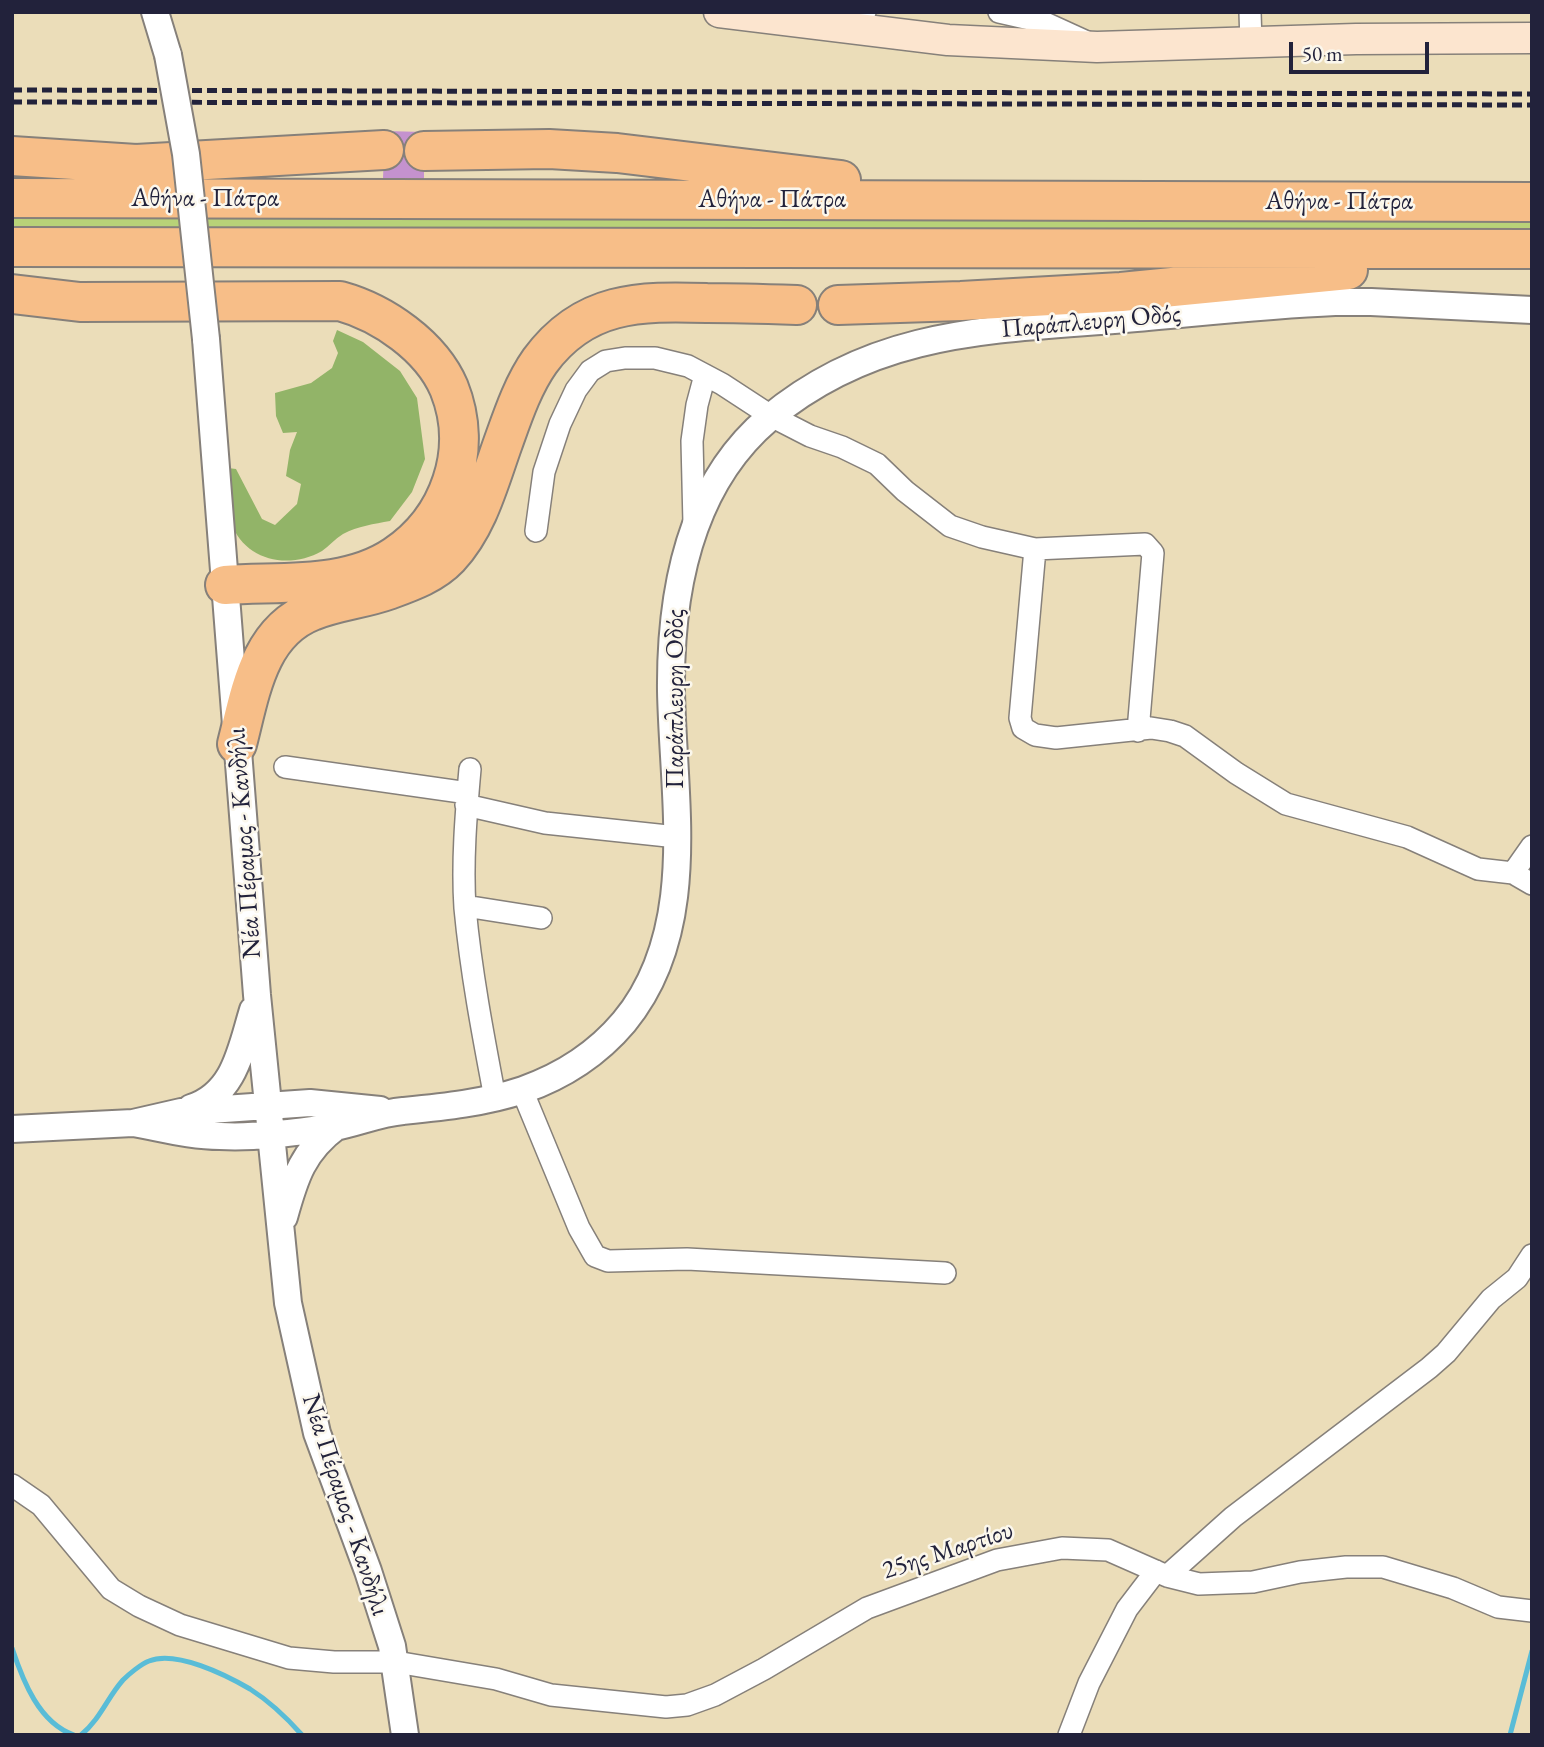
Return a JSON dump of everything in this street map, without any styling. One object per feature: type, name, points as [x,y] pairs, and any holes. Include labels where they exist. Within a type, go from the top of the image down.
[{"type":"highway","points":[[424,151],[549,149],[617,153],[833,178],[932,201]]},
{"type":"highway","points":[[12,156],[135,164],[384,150]]},
{"type":"highway","name":"Αθήνα - Πάτρα","points":[[12,198],[1532,202]]},
{"type":"highway","name":"Αθήνα - Πάτρα","points":[[12,247],[1532,251]]},
{"type":"highway","points":[[838,304],[961,301],[1121,292],[1532,251]]},
{"type":"highway","points":[[12,294],[80,302],[340,301],[369,312],[390,324],[410,339],[439,370],[449,388],[455,410],[459,454],[448,496],[436,516],[410,545],[395,557],[349,576],[226,598]]},
{"type":"highway","points":[[237,744],[254,678],[269,646],[294,620],[311,611],[354,601],[407,583],[435,569],[448,558],[478,513],[509,425],[529,380],[550,349],[582,321],[632,304],[658,302],[797,305]]},
{"type":"highway","points":[[226,598],[328,606]]},
{"type":"main road","points":[[719,12],[948,40],[1097,47],[1356,39],[1532,38]]},
{"type":"street","name":"Νέα Πέραμος - Κανδήλι","points":[[155,12],[168,55],[186,154],[206,339],[257,995],[288,1303],[317,1433],[368,1571],[396,1662],[405,1735]]},
{"type":"street","points":[[800,23],[865,12]]},
{"type":"street","points":[[999,12],[1043,22],[1097,47]]},
{"type":"street","points":[[1250,12],[1251,43]]},
{"type":"street","name":"Παράπλευρη Οδός","points":[[12,1129],[134,1123],[181,1112],[310,1103],[395,1111],[434,1108],[495,1098],[522,1090],[566,1072],[609,1040],[642,999],[663,953],[669,931],[677,838],[672,650],[679,582],[694,527],[728,464],[756,429],[818,383],[842,369],[903,346],[951,335],[1043,326],[1335,302],[1532,310]]},
{"type":"street","points":[[536,531],[544,472],[556,436],[576,390],[590,371],[606,361],[625,358],[655,358],[688,366],[771,416],[810,436],[877,464],[905,491],[950,526],[982,537],[1035,549],[1145,544],[1153,553],[1138,731]]},
{"type":"street","points":[[694,527],[692,441],[705,375]]},
{"type":"street","points":[[1035,549],[1020,718],[1023,728],[1035,735],[1056,738],[1151,728],[1185,736],[1286,804],[1407,837],[1478,869],[1513,873],[1532,884]]},
{"type":"street","points":[[285,767],[467,799],[545,823],[677,838]]},
{"type":"street","points":[[470,769],[465,906],[476,998],[495,1098]]},
{"type":"street","points":[[1513,873],[1532,846]]},
{"type":"street","points":[[465,906],[541,918]]},
{"type":"street","points":[[181,1112],[216,1096],[226,1083],[242,1049],[257,995]]},
{"type":"street","points":[[522,1090],[579,1228],[595,1256],[608,1261],[687,1259],[945,1273]]},
{"type":"street","name":"Παράπλευρη Οδός","points":[[134,1123],[216,1136],[270,1134],[337,1126],[395,1111]]},
{"type":"street","points":[[280,1232],[293,1184],[309,1151],[320,1138],[337,1126]]},
{"type":"street","points":[[1069,1735],[1089,1683],[1127,1609],[1162,1574],[1233,1517],[1429,1368],[1446,1353],[1490,1299],[1517,1278],[1532,1255]]},
{"type":"street","name":"25ης Μαρτίου","points":[[12,1485],[41,1505],[111,1589],[180,1625],[289,1658],[334,1662],[396,1662],[496,1679],[551,1695],[666,1707],[687,1705],[715,1695],[867,1608],[997,1560],[1062,1548],[1108,1550],[1162,1574],[1199,1584],[1253,1582],[1300,1572],[1346,1567],[1383,1567],[1453,1588],[1498,1607],[1532,1611]]},
{"type":"green space","points":[[12,218],[1532,222],[1532,231],[12,228]]},
{"type":"green space","points":[[337,330],[363,342],[400,371],[417,398],[425,459],[412,492],[390,521],[349,531],[309,557],[296,560],[269,558],[246,546],[231,522],[228,468],[236,469],[262,519],[275,525],[297,504],[301,484],[286,476],[290,450],[297,432],[283,433],[276,416],[275,393],[311,383],[332,368],[338,353],[333,341]]},
{"type":"building","points":[[385,131],[424,132],[424,179],[383,178]]},
{"type":"waterway","points":[[12,1648],[27,1687],[42,1711],[51,1721],[74,1735]]},
{"type":"waterway","points":[[1510,1735],[1532,1651]]},
{"type":"waterway","points":[[81,1735],[94,1722],[123,1680],[142,1664],[160,1658],[186,1661],[240,1683],[271,1704],[302,1735]]},
{"type":"railway","points":[[12,90],[1532,94]]},
{"type":"railway","points":[[12,102],[1532,105]]}]
